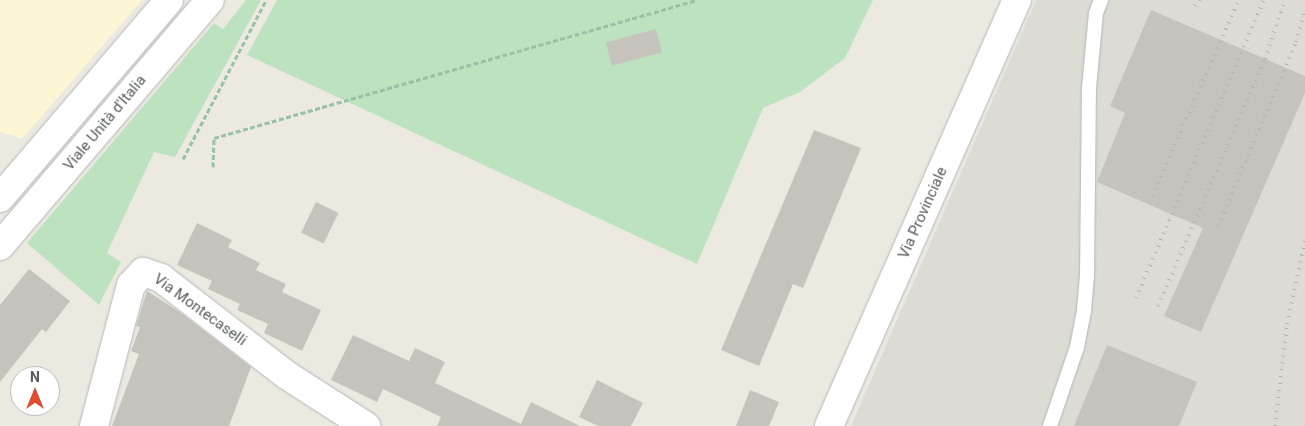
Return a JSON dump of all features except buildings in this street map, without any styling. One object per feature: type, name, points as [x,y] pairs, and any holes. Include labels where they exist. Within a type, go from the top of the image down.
[{"type":"street","name":"Viale Unità d'Italia","points":[[0,198],[169,0]]},
{"type":"street","name":"Viale Unità d'Italia","points":[[6,239],[210,0]]},
{"type":"street","name":"Via Provinciale","points":[[829,426],[1017,0]]},
{"type":"street","name":"Via Montecaselli","points":[[94,426],[131,285],[143,272],[161,278],[288,376],[366,426]]},
{"type":"lane","points":[[1050,426],[1077,347],[1084,310],[1087,276],[1089,88],[1096,13],[1100,0]]},
{"type":"lane","points":[[0,261],[6,239]]},
{"type":"path","points":[[183,159],[266,0]]},
{"type":"path","points":[[213,167],[214,138],[696,0]]},
{"type":"shaded area","points":[[0,0],[142,0],[22,139],[0,132]]},
{"type":"shaded area","points":[[1036,0],[1305,0],[1305,426],[851,426]]},
{"type":"green space","points":[[246,0],[261,0],[175,157],[154,152],[107,253],[121,262],[99,305],[27,243],[214,23],[223,29]]},
{"type":"green space","points":[[277,0],[873,0],[845,58],[800,92],[763,108],[697,264],[247,55]]},
{"type":"railway","points":[[1195,6],[1200,0]]},
{"type":"railway","points":[[1152,196],[1239,0]]},
{"type":"railway","points":[[1136,298],[1264,0]]},
{"type":"railway","points":[[1158,306],[1265,59],[1285,0]]},
{"type":"railway","points":[[1218,226],[1296,42],[1305,8]]},
{"type":"railway","points":[[1275,426],[1287,324],[1305,241]]}]
